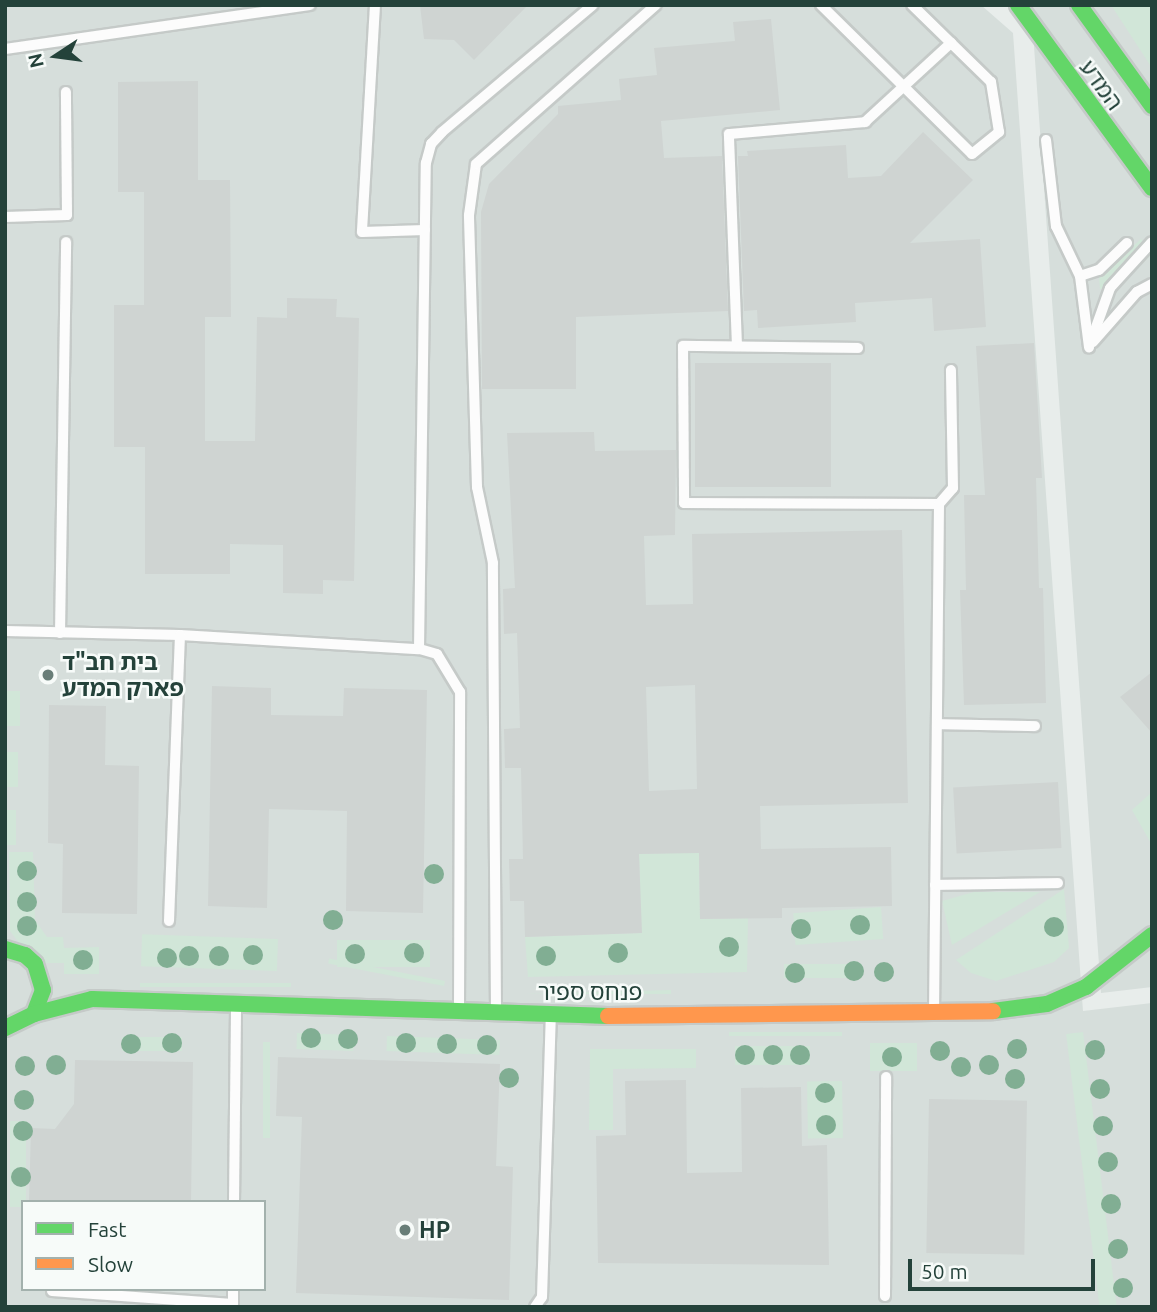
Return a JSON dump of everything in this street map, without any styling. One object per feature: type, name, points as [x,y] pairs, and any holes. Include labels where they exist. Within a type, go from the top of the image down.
[{"type":"street","name":"המדע","points":[[1018,5],[1152,188]]},
{"type":"street","name":"המדע","points":[[1079,5],[1152,106]]},
{"type":"street","name":"פנחס ספיר","points":[[6,1028],[34,1013],[92,999],[459,1010],[551,1016],[976,1013],[1047,1004],[1086,987],[1152,935]]},
{"type":"street","points":[[5,949],[25,955],[41,980],[40,1003],[34,1013]]},
{"type":"street","name":"פנחס ספיר","points":[[41,980],[92,999]]},
{"type":"street","points":[[5,1036],[6,1028]]},
{"type":"lane","points":[[5,49],[310,5]]},
{"type":"lane","points":[[375,5],[362,232],[425,230]]},
{"type":"lane","points":[[419,649],[426,163],[431,144],[593,5]]},
{"type":"lane","points":[[496,1013],[493,563],[477,486],[469,215],[475,164],[656,5]]},
{"type":"lane","points":[[821,5],[972,154],[999,132],[991,82],[912,5]]},
{"type":"lane","points":[[737,346],[729,134],[865,122],[951,43]]},
{"type":"lane","points":[[5,218],[67,215],[66,92]]},
{"type":"lane","points":[[1046,140],[1056,226],[1080,276],[1089,347]]},
{"type":"lane","points":[[60,633],[66,242]]},
{"type":"lane","points":[[1089,347],[1110,288],[1152,242]]},
{"type":"lane","points":[[1080,276],[1099,270],[1127,243]]},
{"type":"lane","points":[[1089,347],[1137,292],[1152,284]]},
{"type":"lane","points":[[858,348],[683,346],[684,503],[939,504]]},
{"type":"lane","points":[[934,1012],[939,504],[953,488],[951,370]]},
{"type":"lane","points":[[5,631],[180,635],[419,649],[437,654],[460,692],[459,1010]]},
{"type":"lane","points":[[169,921],[180,635]]},
{"type":"lane","points":[[937,724],[1035,726]]},
{"type":"lane","points":[[935,885],[1058,883]]},
{"type":"lane","points":[[234,1200],[236,1005]]},
{"type":"lane","points":[[535,1307],[542,1297],[551,1016]]},
{"type":"lane","points":[[885,1296],[886,1077]]},
{"type":"lane","points":[[51,1291],[233,1304],[233,1291]]},
{"type":"shaded area","points":[[5,5],[981,5],[1013,33],[1083,1011],[1152,1003],[1152,1307],[5,1307]]},
{"type":"shaded area","points":[[1017,5],[1152,5],[1152,987],[1101,993],[1032,18]]},
{"type":"green space","points":[[1111,5],[1152,5],[1152,68]]},
{"type":"green space","points":[[1141,239],[1152,254],[1119,287],[1100,289],[1099,277]]},
{"type":"green space","points":[[5,691],[20,691],[20,726],[5,726]]},
{"type":"green space","points":[[5,752],[18,752],[18,787],[5,787]]},
{"type":"green space","points":[[1152,792],[1152,845],[1132,810]]},
{"type":"green space","points":[[5,810],[16,810],[16,845],[5,845]]},
{"type":"green space","points":[[9,852],[33,852],[35,920],[47,937],[63,937],[64,948],[99,947],[99,974],[64,974],[64,963],[34,963],[10,931]]},
{"type":"green space","points":[[699,852],[700,919],[748,918],[747,972],[528,977],[525,937],[641,933],[639,854]]},
{"type":"green space","points":[[1064,889],[1069,948],[1054,962],[996,981],[971,973],[956,960]]},
{"type":"green space","points":[[974,892],[1040,892],[952,945],[942,901]]},
{"type":"green space","points":[[881,907],[883,939],[795,945],[793,913]]},
{"type":"green space","points":[[142,934],[278,939],[277,971],[141,966]]},
{"type":"green space","points":[[337,940],[430,940],[430,967],[337,967]]},
{"type":"green space","points":[[329,958],[445,981],[444,986],[328,963]]},
{"type":"green space","points":[[784,964],[862,964],[862,978],[784,978]]},
{"type":"green space","points":[[140,983],[291,983],[291,987],[140,987]]},
{"type":"green space","points":[[671,990],[671,994],[526,994]]},
{"type":"green space","points":[[729,1032],[842,1032],[842,1036],[729,1036]]},
{"type":"green space","points":[[1083,1032],[1117,1307],[1100,1307],[1066,1034]]},
{"type":"green space","points":[[297,1033],[354,1035],[353,1051],[296,1049]]},
{"type":"green space","points":[[387,1036],[500,1040],[499,1055],[386,1051]]},
{"type":"green space","points":[[122,1037],[182,1037],[182,1051],[122,1051]]},
{"type":"green space","points":[[263,1042],[270,1042],[270,1138],[263,1138]]},
{"type":"green space","points":[[870,1043],[917,1043],[917,1071],[870,1071]]},
{"type":"green space","points":[[735,1046],[810,1046],[810,1065],[735,1065]]},
{"type":"green space","points":[[590,1049],[696,1049],[696,1068],[613,1069],[613,1130],[589,1130]]},
{"type":"green space","points":[[842,1081],[843,1138],[808,1139],[807,1082]]},
{"type":"green space","points":[[10,1121],[26,1121],[26,1200],[21,1200],[21,1207],[10,1207]]},
{"type":"building","points":[[420,5],[528,5],[474,60],[454,40],[424,39]]},
{"type":"building","points":[[771,19],[780,110],[661,121],[664,158],[722,156],[728,311],[576,317],[576,389],[482,389],[481,212],[489,184],[558,114],[558,106],[621,100],[619,79],[657,75],[654,48],[735,41],[733,22]]},
{"type":"building","points":[[198,81],[198,180],[230,180],[231,317],[205,317],[205,441],[255,441],[257,317],[287,318],[287,298],[337,299],[336,317],[359,318],[354,581],[323,580],[323,594],[283,593],[283,545],[230,544],[230,574],[145,574],[145,447],[114,447],[114,305],[144,305],[144,192],[118,192],[118,82]]},
{"type":"building","points":[[923,132],[973,180],[910,243],[980,239],[986,327],[934,331],[932,298],[855,303],[856,322],[758,328],[757,310],[744,311],[738,156],[748,156],[747,151],[846,145],[848,178],[881,176]]},
{"type":"building","points":[[1034,343],[1042,478],[1036,478],[1039,588],[1043,588],[1046,703],[964,705],[960,590],[966,590],[964,495],[985,495],[976,346]]},
{"type":"building","points":[[695,363],[831,363],[831,487],[695,487]]},
{"type":"building","points":[[594,432],[595,451],[676,450],[675,535],[644,536],[646,605],[693,604],[692,534],[902,530],[908,803],[760,806],[761,849],[891,847],[892,906],[782,908],[782,918],[700,919],[699,853],[639,854],[642,933],[525,937],[524,901],[510,901],[509,859],[523,859],[521,768],[505,768],[504,729],[520,728],[517,633],[504,634],[503,589],[515,588],[507,433]],"holes":[[[695,685],[697,789],[649,791],[646,687]]]},
{"type":"building","points":[[1152,672],[1152,733],[1120,697]]},
{"type":"building","points":[[212,686],[271,688],[271,715],[343,716],[344,688],[427,690],[423,913],[346,911],[347,811],[269,809],[267,908],[208,906]]},
{"type":"building","points":[[49,705],[106,706],[105,765],[139,766],[137,914],[62,913],[63,844],[48,843]]},
{"type":"building","points":[[1058,782],[1061,848],[957,853],[953,787]]},
{"type":"building","name":"HP","points":[[278,1057],[500,1064],[496,1166],[513,1167],[509,1300],[296,1293],[302,1117],[276,1116]]},
{"type":"building","points":[[75,1060],[193,1062],[191,1200],[29,1200],[31,1128],[55,1129],[74,1104]]},
{"type":"building","points":[[686,1080],[687,1173],[742,1172],[741,1088],[801,1087],[802,1146],[827,1145],[829,1265],[598,1263],[596,1136],[626,1135],[625,1081]]},
{"type":"building","points":[[929,1099],[1027,1101],[1024,1255],[926,1253]]},
{"type":"traffic: fast","points":[[1018,5],[1152,188]]},
{"type":"traffic: fast","points":[[1079,5],[1152,106]]},
{"type":"traffic: fast","points":[[993,1011],[1047,1004],[1086,987],[1152,935]]},
{"type":"traffic: fast","points":[[5,949],[25,955],[35,964],[43,990],[34,1014],[5,1028]]},
{"type":"traffic: fast","points":[[34,1014],[92,999],[608,1016]]},
{"type":"traffic: slow","points":[[608,1016],[993,1011]]},
{"type":"place","name":"בית חב\"ד פארק המדע","points":[[48,675]]},
{"type":"place","name":"HP","points":[[405,1230]]}]
